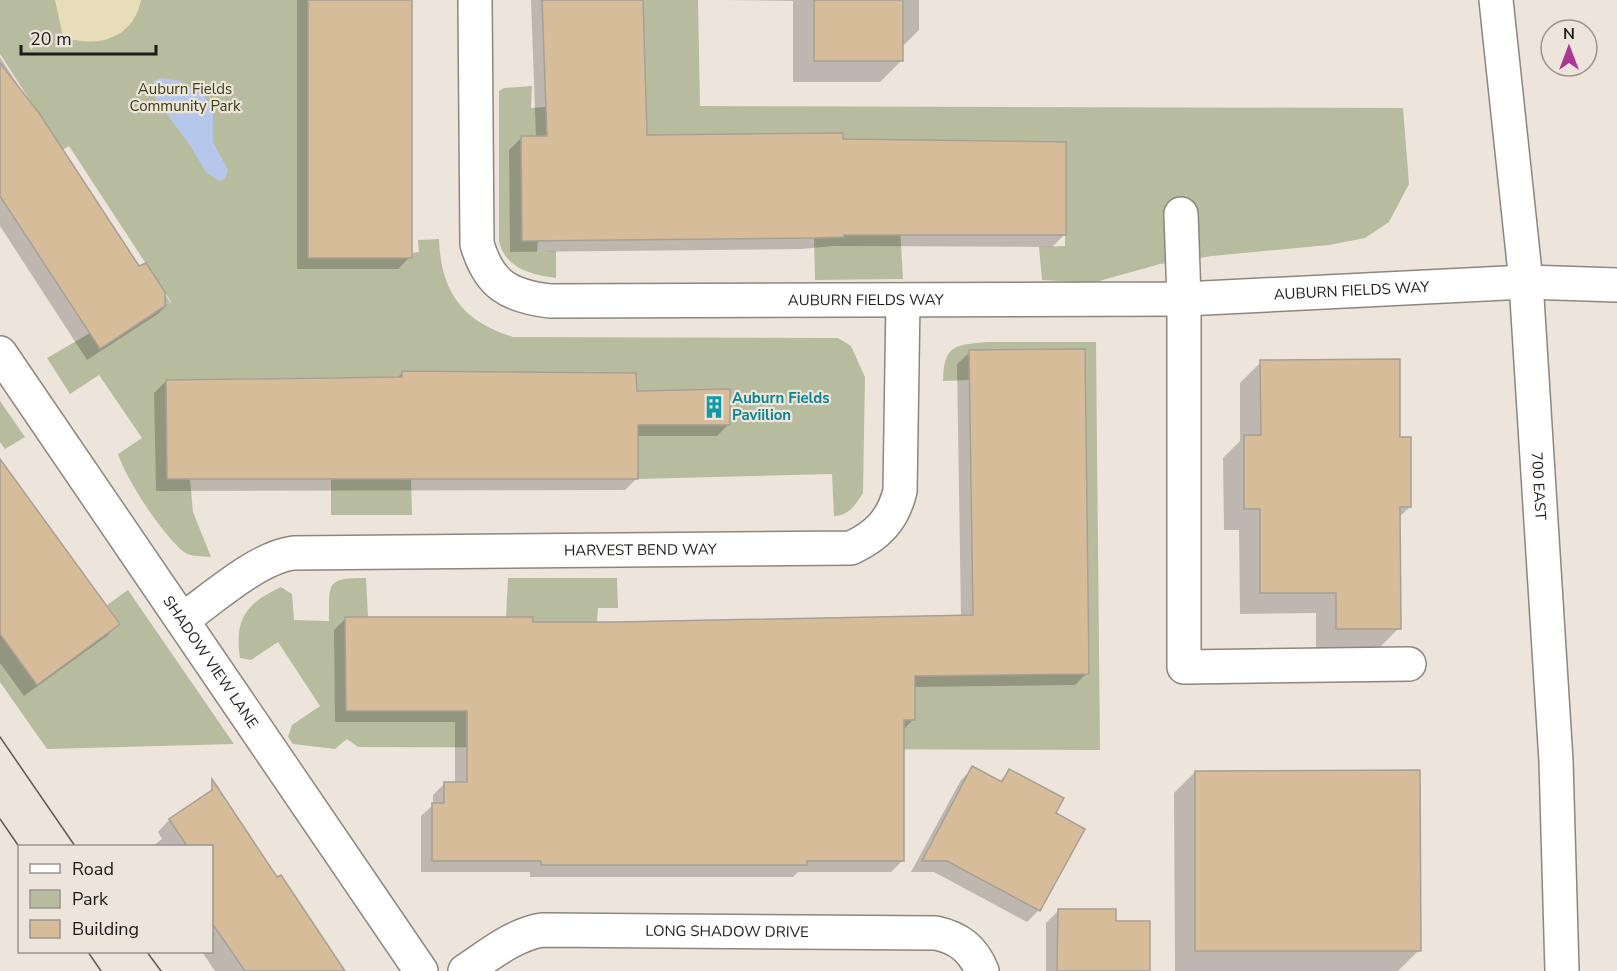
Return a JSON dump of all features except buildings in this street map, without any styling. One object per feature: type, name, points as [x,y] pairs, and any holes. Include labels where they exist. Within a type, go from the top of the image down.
[{"type":"street","name":"AUBURN FIELDS WAY","points":[[476,0],[477,244],[482,262],[492,278],[507,291],[526,298],[550,302],[1184,299],[1526,282],[1617,285]]},
{"type":"street","name":"700 EAST","points":[[1496,0],[1526,282],[1556,761],[1562,971]]},
{"type":"street","points":[[1181,214],[1184,299],[1184,667],[1409,664]]},
{"type":"street","name":"HARVEST BEND WAY","points":[[182,620],[260,566],[283,554],[850,548],[877,534],[884,527],[897,503],[900,491],[903,301]]},
{"type":"street","name":"SHADOW VIEW LANE","points":[[0,353],[421,971]]},
{"type":"street","name":"LONG SHADOW DRIVE","points":[[465,971],[528,933],[566,930],[936,933],[964,945],[976,958],[982,971]]},
{"type":"green space","name":"Auburn Fields Community Park","points":[[0,0],[308,0],[412,253],[419,252],[418,240],[439,239],[444,274],[458,302],[468,313],[495,330],[513,337],[838,338],[851,346],[865,377],[863,493],[848,512],[834,516],[832,474],[638,479],[636,373],[402,371],[403,480],[411,479],[412,515],[331,515],[331,477],[359,477],[358,377],[169,380],[167,479],[190,479],[193,512],[211,557],[187,554],[175,544],[156,521],[122,465],[118,454],[142,438],[99,375],[70,394],[47,358],[90,333],[100,349],[171,302],[69,146],[0,190],[38,113],[0,54]]},
{"type":"green space","points":[[643,0],[698,0],[700,106],[1403,108],[1409,184],[1389,222],[1365,238],[1329,245],[1212,256],[1160,264],[1092,283],[1042,280],[1039,247],[1065,246],[1066,142],[895,142],[903,279],[815,280],[814,238],[844,237],[843,133],[521,136],[522,241],[538,241],[537,252],[556,251],[556,278],[520,269],[507,258],[499,241],[499,91],[504,88],[532,86],[531,108],[546,107],[546,114],[646,111]]},
{"type":"green space","points":[[1096,342],[1100,750],[358,747],[347,739],[335,749],[293,744],[288,737],[292,725],[320,706],[278,642],[251,660],[240,658],[241,623],[251,606],[259,599],[281,587],[292,594],[294,620],[329,621],[329,599],[332,586],[343,580],[366,578],[368,617],[345,617],[346,710],[533,711],[533,617],[506,617],[508,578],[617,578],[618,608],[598,608],[597,622],[584,622],[915,720],[914,627],[973,675],[1088,674],[1085,349],[969,350],[970,380],[943,381],[946,360],[953,349],[966,344]]},
{"type":"green space","points":[[0,401],[25,437],[5,449],[0,442]]},
{"type":"green space","points":[[128,590],[234,744],[47,749],[0,682],[0,634],[37,685],[120,624],[107,605]]},
{"type":"sand","points":[[55,0],[141,0],[137,14],[122,32],[100,41],[88,41],[63,37]]},
{"type":"water","points":[[160,78],[180,81],[205,96],[213,112],[213,142],[228,170],[225,179],[219,181],[206,172],[189,144],[158,102],[152,90],[154,81]]},
{"type":"tram line","points":[[0,737],[74,845]]},
{"type":"tram line","points":[[0,819],[18,845]]},
{"type":"tram line","points":[[89,953],[101,971]]},
{"type":"tram line","points":[[148,953],[161,971]]},
{"type":"place","name":"Auburn Fields Paviilion","points":[[714,407]]}]
